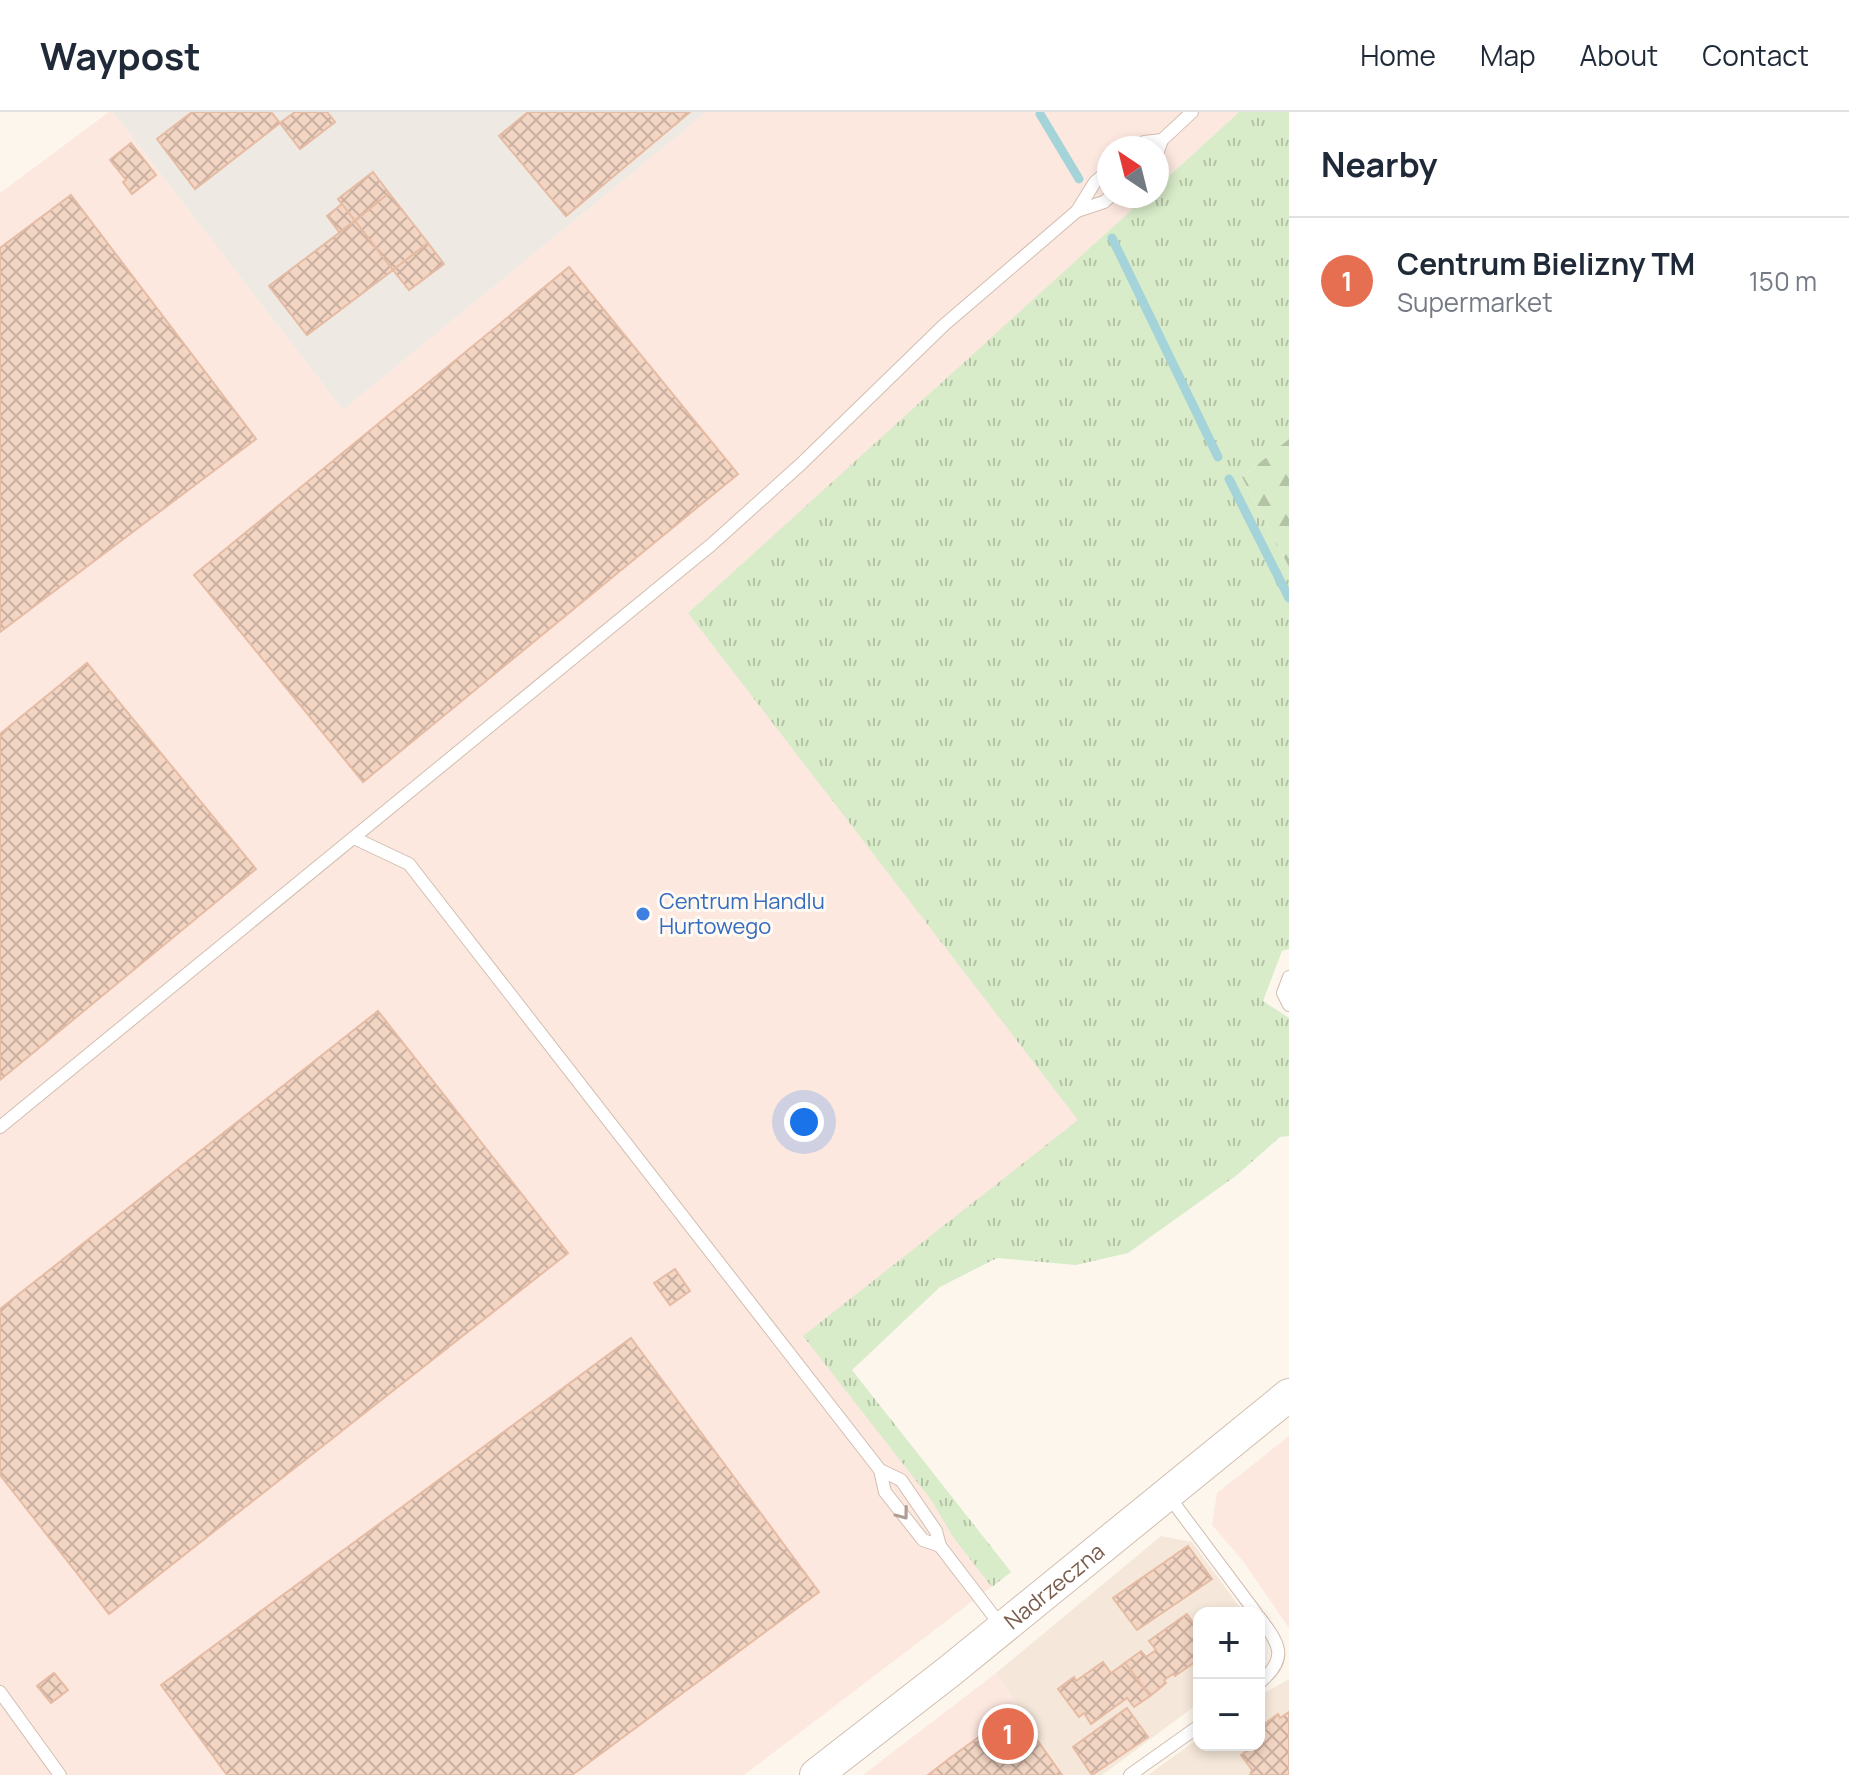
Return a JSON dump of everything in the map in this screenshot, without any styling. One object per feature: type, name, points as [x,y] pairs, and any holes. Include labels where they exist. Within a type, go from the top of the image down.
[{"type":"street","name":"Nadrzeczna","points":[[816,1775],[1289,1395]]},
{"type":"lane","points":[[1166,136],[1192,112]]},
{"type":"lane","points":[[0,1127],[711,545],[801,464],[944,325],[1077,211],[1097,180]]},
{"type":"lane","points":[[1077,211],[1097,204]]},
{"type":"lane","points":[[354,838],[409,864],[880,1470],[885,1492],[923,1540],[940,1546]]},
{"type":"lane","points":[[1289,977],[1283,993],[1289,1005]]},
{"type":"lane","points":[[880,1470],[901,1480],[936,1531],[940,1546],[1002,1627]]},
{"type":"lane","points":[[1167,1494],[1252,1607]]},
{"type":"lane","points":[[1265,1624],[1279,1643],[1281,1655],[1274,1673],[1265,1679]]},
{"type":"lane","points":[[0,1692],[60,1775]]},
{"type":"lane","points":[[1130,1775],[1193,1730]]},
{"type":"shaded area","name":"Centrum Handlu Hurtowego","points":[[113,112],[343,410],[707,112],[1239,112],[1169,176],[1169,136],[1097,136],[1097,208],[1134,208],[1085,253],[1289,876],[1282,951],[836,1351],[1011,1572],[744,1775],[0,1775],[0,193]]},
{"type":"shaded area","points":[[113,112],[707,112],[343,410]]},
{"type":"shaded area","points":[[1289,1436],[1289,1628],[1243,1561],[1212,1525],[1217,1493]]},
{"type":"shaded area","points":[[1161,1536],[1192,1542],[1240,1607],[1193,1607],[1193,1707],[1102,1775],[1062,1775],[1016,1710],[1017,1704],[996,1673]]},
{"type":"shaded area","points":[[996,1673],[1017,1704],[1016,1710],[1062,1775],[863,1775]]},
{"type":"shaded area","points":[[1289,1679],[1289,1775],[1148,1775],[1193,1742],[1193,1751],[1265,1751],[1265,1693]]},
{"type":"green space","points":[[1239,112],[1289,112],[1289,439],[1242,477],[1289,567],[1289,949],[1282,951],[1263,1001],[1289,1018],[1289,1136],[1280,1137],[1237,1175],[1128,1253],[1076,1265],[997,1258],[940,1287],[852,1370],[1011,1572],[992,1587],[953,1537],[932,1501],[803,1336],[1078,1120],[688,613],[1134,208],[1169,208],[1169,176]]},
{"type":"green space","points":[[1289,439],[1289,567],[1242,477]]},
{"type":"building","points":[[192,112],[271,112],[280,123],[195,189],[157,139]]},
{"type":"building","points":[[295,112],[327,112],[335,122],[300,149],[280,123]]},
{"type":"building","points":[[528,112],[690,112],[566,216],[499,136]]},
{"type":"building","points":[[131,143],[156,175],[132,194],[123,182],[126,180],[110,160]]},
{"type":"building","points":[[373,172],[389,193],[355,221],[338,199]]},
{"type":"building","points":[[389,193],[428,243],[393,270],[355,221]]},
{"type":"building","points":[[71,195],[256,439],[0,632],[0,248]]},
{"type":"building","points":[[342,204],[355,221],[339,232],[327,216]]},
{"type":"building","points":[[355,221],[393,270],[307,335],[269,286]]},
{"type":"building","points":[[428,243],[444,264],[409,290],[393,270]]},
{"type":"building","points":[[569,267],[738,474],[363,782],[194,575]]},
{"type":"building","points":[[87,663],[256,869],[0,1080],[0,734]]},
{"type":"building","points":[[378,1011],[568,1253],[109,1614],[0,1475],[0,1309]]},
{"type":"building","points":[[675,1269],[690,1291],[670,1305],[654,1283]]},
{"type":"building","points":[[631,1338],[819,1592],[572,1775],[227,1775],[161,1685]]},
{"type":"building","points":[[1188,1546],[1212,1579],[1137,1630],[1113,1598]]},
{"type":"building","points":[[1187,1614],[1193,1623],[1193,1663],[1164,1680],[1166,1683],[1150,1696],[1125,1663],[1141,1651],[1146,1657],[1156,1650],[1149,1641]]},
{"type":"building","points":[[1103,1662],[1111,1673],[1125,1663],[1150,1696],[1134,1707],[1127,1698],[1091,1724],[1084,1713],[1079,1717],[1058,1689],[1074,1677],[1076,1681]]},
{"type":"building","points":[[54,1673],[68,1690],[51,1703],[37,1686]]},
{"type":"building","points":[[1127,1708],[1148,1737],[1092,1775],[1073,1747]]},
{"type":"building","points":[[1016,1710],[1062,1775],[928,1775],[950,1758]]},
{"type":"building","points":[[1289,1712],[1289,1775],[1250,1775],[1252,1770],[1241,1755],[1247,1751],[1265,1751],[1265,1724],[1278,1714],[1280,1718]]},
{"type":"waterway","points":[[1040,114],[1079,179]]},
{"type":"waterway","points":[[1112,238],[1218,457]]},
{"type":"waterway","points":[[1229,479],[1289,598]]},
{"type":"place","name":"Centrum Handlu Hurtowego","points":[[643,914]]},
{"type":"place","name":"Centrum Bielizny TM","points":[[1008,1734]]}]
